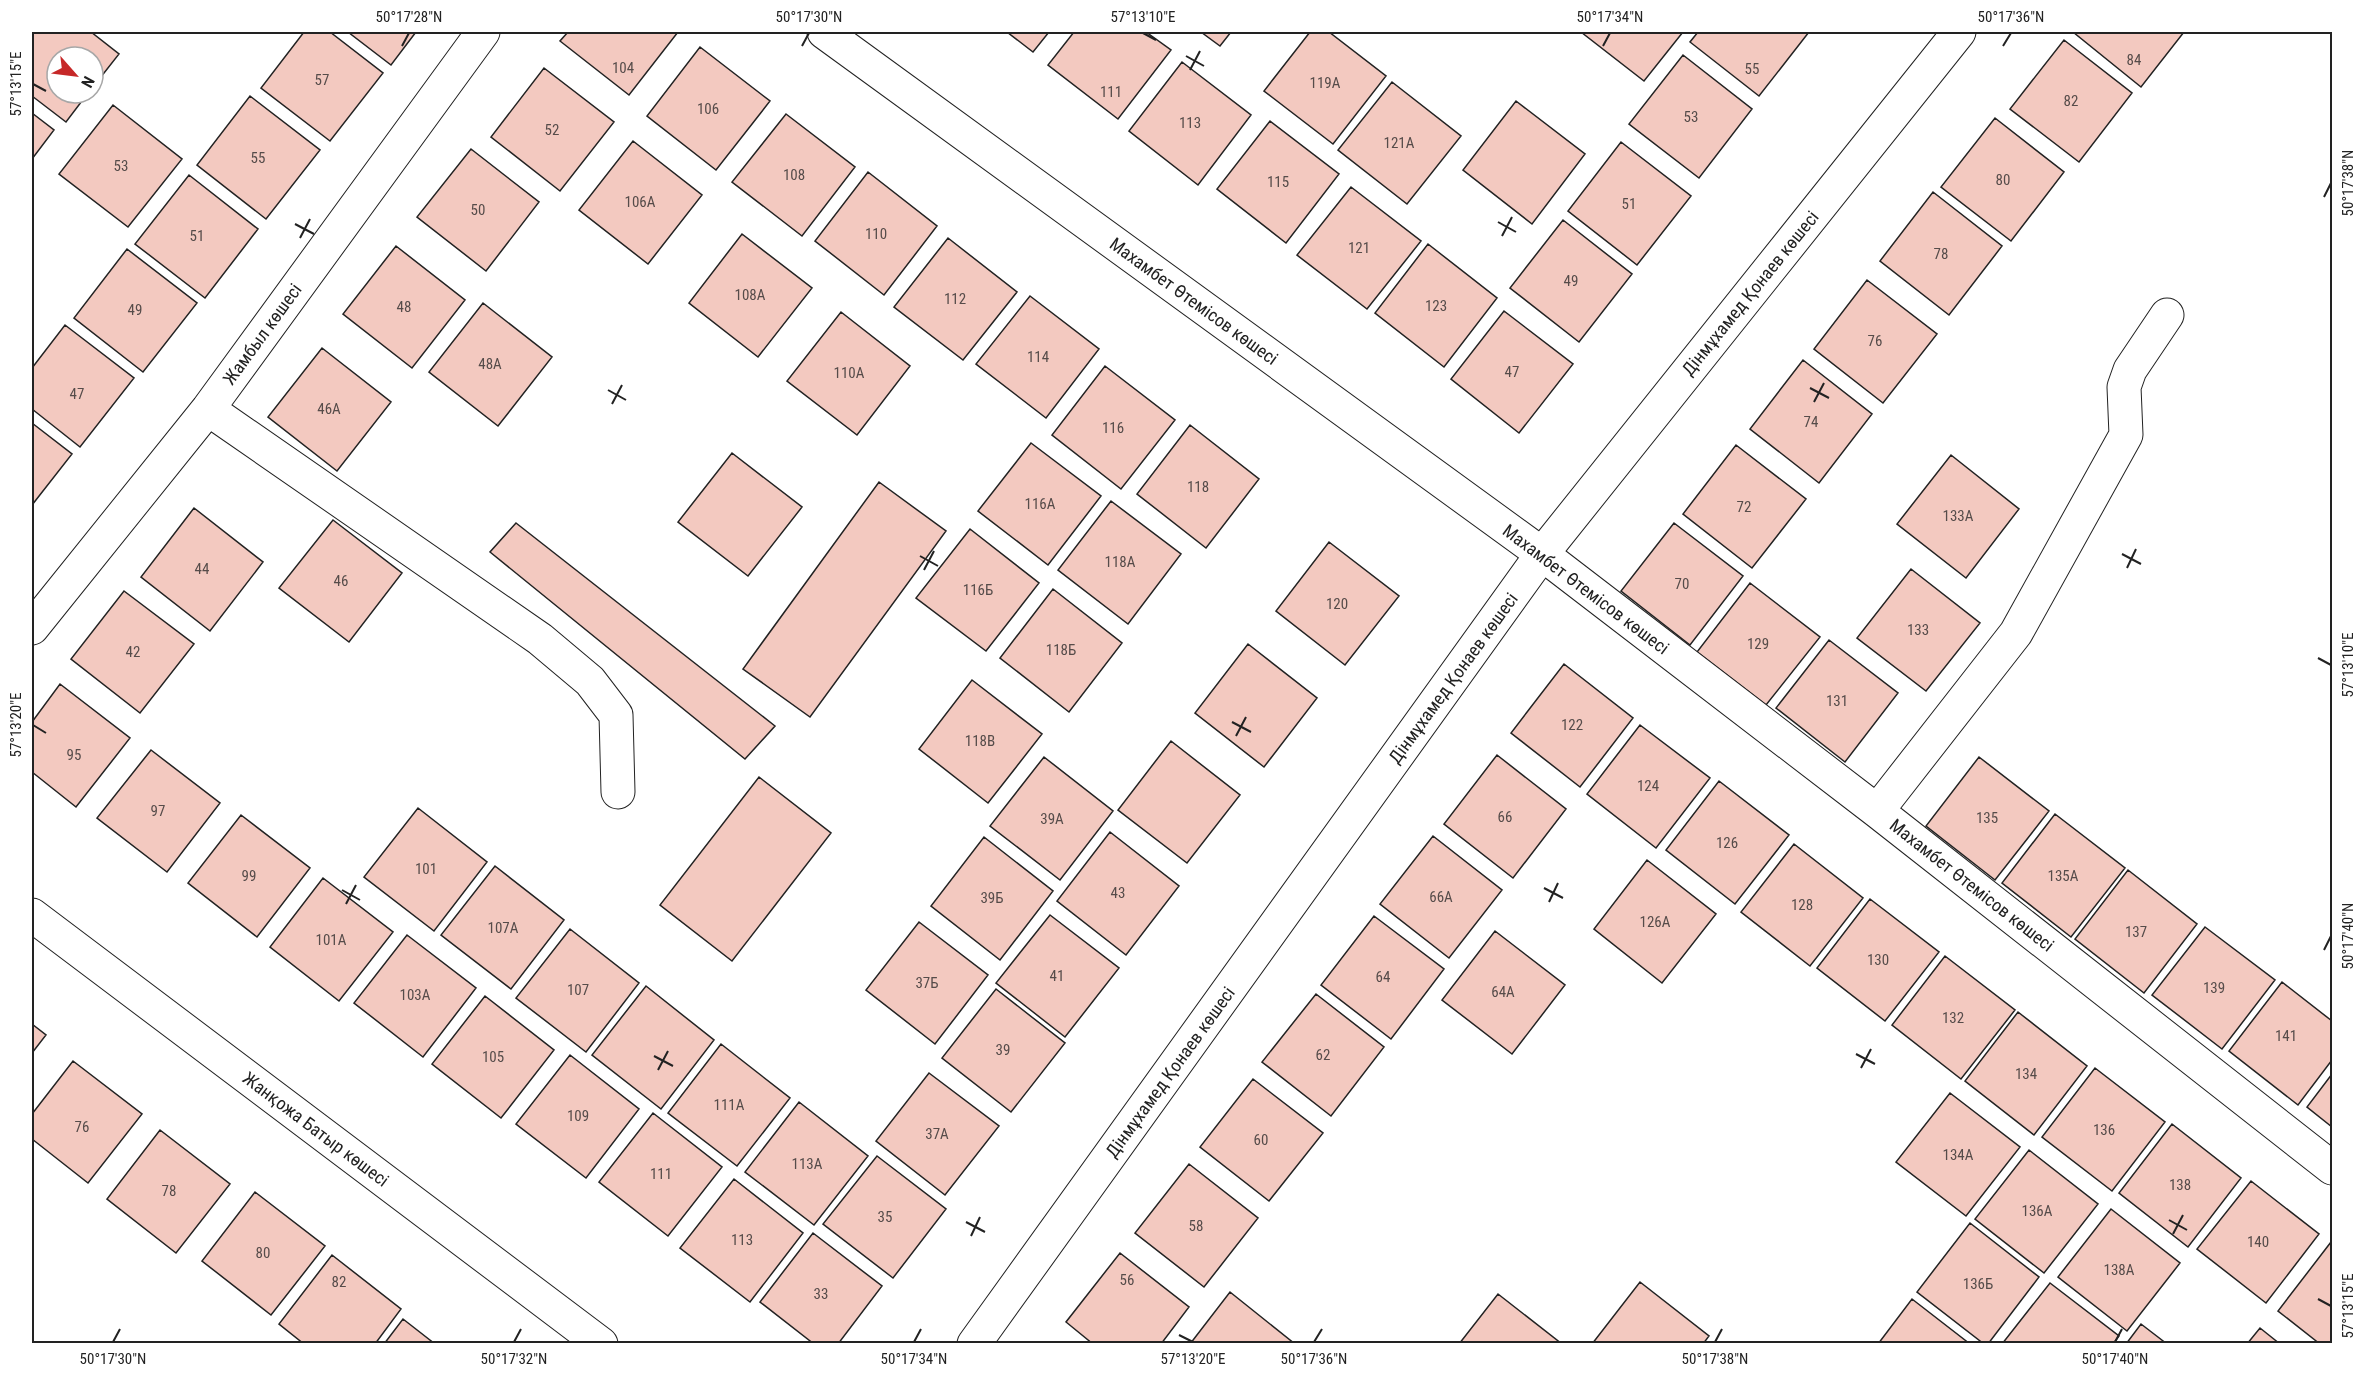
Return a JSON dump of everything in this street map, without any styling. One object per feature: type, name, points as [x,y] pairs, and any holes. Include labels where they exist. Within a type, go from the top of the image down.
[{"type":"street","name":"Жамбыл көшесі","points":[[32,628],[208,409],[483,32]]},
{"type":"street","name":"Махамбет Өтемісов көшесі","points":[[824,32],[1542,554],[1877,811],[2332,1168]]},
{"type":"street","name":"Дінмұхамед Қонаев көшесі","points":[[974,1344],[1542,554],[1959,32]]},
{"type":"street","points":[[1877,811],[2016,633],[2126,435],[2124,387],[2130,369],[2166,315]]},
{"type":"street","points":[[208,409],[540,639],[590,681],[616,715],[618,792]]},
{"type":"street","name":"Жанқожа Батыр көшесі","points":[[32,915],[601,1344]]},
{"type":"building","points":[[32,32],[91,32],[119,54],[105,72],[105,45],[45,45],[45,105],[79,105],[66,122],[32,96]]},
{"type":"building","points":[[304,32],[330,32],[383,73],[330,141],[261,88]]},
{"type":"building","points":[[348,32],[416,32],[391,65]]},
{"type":"building","points":[[568,32],[678,32],[629,95],[560,41]]},
{"type":"building","points":[[1007,32],[1049,32],[1033,52]]},
{"type":"building","points":[[1074,32],[1146,32],[1171,50],[1118,119],[1048,65]]},
{"type":"building","points":[[1201,32],[1231,32],[1220,46]]},
{"type":"building","points":[[1310,32],[1329,32],[1386,76],[1333,144],[1264,91]]},
{"type":"building","points":[[1581,32],[1683,32],[1644,81]]},
{"type":"building","points":[[1698,32],[1809,32],[1759,96],[1690,42]]},
{"type":"building","points":[[2073,32],[2184,32],[2141,87]]},
{"type":"building","points":[[2064,40],[2132,93],[2079,162],[2010,109]]},
{"type":"building","points":[[700,47],[770,101],[716,170],[647,116]]},
{"type":"building","points":[[1683,55],[1752,109],[1699,178],[1629,124]]},
{"type":"building","points":[[1182,62],[1251,115],[1198,185],[1129,131]]},
{"type":"building","points":[[544,68],[614,122],[560,191],[491,137]]},
{"type":"building","points":[[1392,82],[1461,136],[1407,204],[1338,150]]},
{"type":"building","points":[[250,96],[320,150],[266,219],[197,165]]},
{"type":"building","points":[[1516,101],[1585,154],[1532,224],[1463,170]]},
{"type":"building","points":[[113,105],[182,159],[128,227],[59,174]]},
{"type":"building","points":[[32,113],[54,130],[32,159]]},
{"type":"building","points":[[786,114],[855,167],[802,236],[732,182]]},
{"type":"building","points":[[1995,118],[2064,172],[2011,241],[1941,187]]},
{"type":"building","points":[[1270,121],[1339,174],[1286,243],[1217,189]]},
{"type":"building","points":[[633,141],[702,195],[648,264],[579,210]]},
{"type":"building","points":[[1621,142],[1691,196],[1637,265],[1568,211]]},
{"type":"building","points":[[471,149],[539,202],[486,271],[417,217]]},
{"type":"building","points":[[868,172],[937,226],[884,295],[815,241]]},
{"type":"building","points":[[189,175],[258,229],[205,298],[135,244]]},
{"type":"building","points":[[1351,187],[1421,241],[1367,309],[1297,255]]},
{"type":"building","points":[[1933,192],[2002,246],[1949,315],[1880,261]]},
{"type":"building","points":[[1563,220],[1632,274],[1579,342],[1510,288]]},
{"type":"building","points":[[742,234],[812,288],[758,357],[689,303]]},
{"type":"building","points":[[948,238],[1017,292],[963,360],[894,307]]},
{"type":"building","points":[[1428,244],[1497,298],[1444,367],[1375,313]]},
{"type":"building","points":[[396,246],[465,300],[412,368],[343,314]]},
{"type":"building","points":[[127,249],[197,303],[143,372],[74,318]]},
{"type":"building","points":[[1867,280],[1937,334],[1883,403],[1814,349]]},
{"type":"building","points":[[1030,296],[1099,349],[1046,418],[976,364]]},
{"type":"building","points":[[483,303],[552,357],[498,426],[429,372]]},
{"type":"building","points":[[1504,311],[1573,364],[1519,433],[1451,379]]},
{"type":"building","points":[[841,312],[910,366],[857,435],[787,381]]},
{"type":"building","points":[[65,325],[134,378],[80,447],[32,409],[32,368]]},
{"type":"building","points":[[322,348],[391,402],[337,471],[268,417]]},
{"type":"building","points":[[1803,360],[1872,414],[1819,483],[1750,429]]},
{"type":"building","points":[[1105,366],[1175,420],[1121,489],[1052,435]]},
{"type":"building","points":[[32,423],[72,454],[32,505]]},
{"type":"building","points":[[1190,425],[1259,479],[1206,548],[1137,494]]},
{"type":"building","points":[[1031,443],[1101,496],[1048,565],[978,511]]},
{"type":"building","points":[[1736,445],[1806,499],[1752,568],[1683,514]]},
{"type":"building","points":[[732,453],[802,507],[748,576],[678,522]]},
{"type":"building","points":[[1951,455],[2019,509],[1966,578],[1897,524]]},
{"type":"building","points":[[879,482],[946,531],[810,717],[743,669]]},
{"type":"building","points":[[1111,501],[1181,554],[1128,624],[1058,570]]},
{"type":"building","points":[[194,508],[263,562],[210,631],[141,577]]},
{"type":"building","points":[[333,520],[402,573],[349,642],[279,588]]},
{"type":"building","points":[[516,523],[775,726],[745,759],[490,552]]},
{"type":"building","points":[[1674,523],[1743,576],[1690,645],[1621,591]]},
{"type":"building","points":[[970,529],[1039,583],[986,651],[916,598]]},
{"type":"building","points":[[1329,542],[1399,596],[1345,665],[1276,611]]},
{"type":"building","points":[[1911,569],[1980,623],[1926,691],[1857,638]]},
{"type":"building","points":[[1750,583],[1820,637],[1766,705],[1697,652]]},
{"type":"building","points":[[1053,589],[1122,643],[1069,712],[1000,658]]},
{"type":"building","points":[[124,591],[194,644],[140,713],[71,659]]},
{"type":"building","points":[[1829,640],[1898,693],[1845,762],[1776,708]]},
{"type":"building","points":[[1248,644],[1317,698],[1264,767],[1195,713]]},
{"type":"building","points":[[1564,664],[1633,718],[1580,787],[1511,733]]},
{"type":"building","points":[[972,680],[1042,734],[988,803],[919,749]]},
{"type":"building","points":[[60,684],[130,738],[76,807],[32,772],[32,722]]},
{"type":"building","points":[[1640,725],[1710,778],[1656,848],[1587,794]]},
{"type":"building","points":[[1171,741],[1240,795],[1187,863],[1118,810]]},
{"type":"building","points":[[151,750],[220,803],[167,872],[97,818]]},
{"type":"building","points":[[1497,755],[1566,809],[1513,878],[1444,824]]},
{"type":"building","points":[[1044,757],[1113,811],[1060,880],[990,826]]},
{"type":"building","points":[[1979,757],[2049,811],[1995,880],[1926,826]]},
{"type":"building","points":[[759,777],[831,833],[732,961],[660,905]]},
{"type":"building","points":[[1719,781],[1789,835],[1735,904],[1666,850]]},
{"type":"building","points":[[418,808],[487,862],[434,931],[364,877]]},
{"type":"building","points":[[2055,814],[2125,868],[2071,937],[2002,883]]},
{"type":"building","points":[[241,815],[310,868],[257,937],[188,883]]},
{"type":"building","points":[[1110,832],[1179,886],[1126,955],[1057,901]]},
{"type":"building","points":[[1433,836],[1502,890],[1449,958],[1380,904]]},
{"type":"building","points":[[984,837],[1053,891],[1000,960],[931,906]]},
{"type":"building","points":[[1794,844],[1863,898],[1810,966],[1741,912]]},
{"type":"building","points":[[1647,860],[1716,914],[1662,983],[1594,929]]},
{"type":"building","points":[[495,866],[564,920],[511,989],[441,935]]},
{"type":"building","points":[[2128,870],[2197,924],[2144,993],[2075,939]]},
{"type":"building","points":[[323,878],[393,932],[339,1001],[270,947]]},
{"type":"building","points":[[1870,899],[1939,952],[1885,1021],[1817,968]]},
{"type":"building","points":[[1050,915],[1119,968],[1065,1037],[996,983]]},
{"type":"building","points":[[1374,916],[1444,969],[1391,1039],[1321,985]]},
{"type":"building","points":[[919,922],[988,975],[935,1044],[866,990]]},
{"type":"building","points":[[2205,927],[2275,980],[2222,1049],[2152,995]]},
{"type":"building","points":[[570,929],[639,983],[586,1052],[516,998]]},
{"type":"building","points":[[1495,931],[1565,985],[1512,1054],[1442,1000]]},
{"type":"building","points":[[407,935],[476,988],[423,1057],[354,1003]]},
{"type":"building","points":[[1945,956],[2015,1010],[1961,1079],[1892,1025]]},
{"type":"building","points":[[2282,982],[2332,1021],[2332,1060],[2298,1105],[2229,1051]]},
{"type":"building","points":[[646,986],[714,1040],[661,1109],[592,1055]]},
{"type":"building","points":[[996,989],[1065,1043],[1011,1112],[942,1058]]},
{"type":"building","points":[[1316,994],[1384,1047],[1331,1116],[1262,1062]]},
{"type":"building","points":[[485,996],[554,1050],[501,1118],[432,1064]]},
{"type":"building","points":[[2018,1012],[2087,1066],[2034,1135],[1965,1081]]},
{"type":"building","points":[[32,1024],[46,1035],[32,1053]]},
{"type":"building","points":[[721,1044],[790,1098],[737,1166],[668,1113]]},
{"type":"building","points":[[570,1055],[639,1109],[586,1178],[516,1124]]},
{"type":"building","points":[[73,1061],[142,1114],[88,1183],[32,1139],[32,1114]]},
{"type":"building","points":[[2095,1068],[2165,1122],[2112,1191],[2042,1137]]},
{"type":"building","points":[[929,1073],[999,1126],[945,1195],[876,1141]]},
{"type":"building","points":[[2332,1074],[2332,1127],[2307,1107]]},
{"type":"building","points":[[1253,1079],[1323,1133],[1269,1201],[1200,1147]]},
{"type":"building","points":[[1950,1093],[2020,1147],[1966,1216],[1896,1162]]},
{"type":"building","points":[[799,1102],[868,1156],[814,1225],[745,1172]]},
{"type":"building","points":[[653,1113],[722,1167],[668,1236],[599,1182]]},
{"type":"building","points":[[2172,1124],[2241,1178],[2188,1247],[2119,1193]]},
{"type":"building","points":[[160,1130],[230,1184],[176,1253],[107,1199]]},
{"type":"building","points":[[2029,1150],[2098,1204],[2044,1273],[1975,1219]]},
{"type":"building","points":[[877,1156],[946,1209],[893,1278],[823,1224]]},
{"type":"building","points":[[1189,1164],[1258,1218],[1204,1287],[1135,1233]]},
{"type":"building","points":[[734,1179],[803,1233],[750,1302],[680,1248]]},
{"type":"building","points":[[2251,1181],[2319,1234],[2266,1303],[2197,1249]]},
{"type":"building","points":[[255,1192],[325,1246],[271,1315],[202,1261]]},
{"type":"building","points":[[2111,1209],[2180,1263],[2127,1331],[2058,1277]]},
{"type":"building","points":[[1970,1223],[2039,1277],[1988,1344],[1984,1344],[1917,1292]]},
{"type":"building","points":[[813,1233],[882,1286],[838,1344],[814,1344],[760,1302]]},
{"type":"building","points":[[2331,1242],[2332,1344],[2320,1344],[2278,1311]]},
{"type":"building","points":[[1120,1253],[1189,1307],[1161,1344],[1093,1344],[1066,1322]]},
{"type":"building","points":[[332,1255],[401,1309],[375,1344],[304,1344],[279,1324]]},
{"type":"building","points":[[1640,1282],[1709,1336],[1703,1344],[1592,1344]]},
{"type":"building","points":[[2050,1283],[2119,1336],[2113,1344],[2002,1344]]},
{"type":"building","points":[[1230,1292],[1295,1344],[1190,1344]]},
{"type":"building","points":[[1498,1294],[1562,1344],[1459,1344]]},
{"type":"building","points":[[1912,1299],[1970,1344],[1878,1344]]},
{"type":"building","points":[[403,1319],[435,1344],[384,1344]]},
{"type":"building","points":[[2141,1324],[2167,1344],[2126,1344]]},
{"type":"building","points":[[2260,1328],[2280,1344],[2247,1344]]}]
